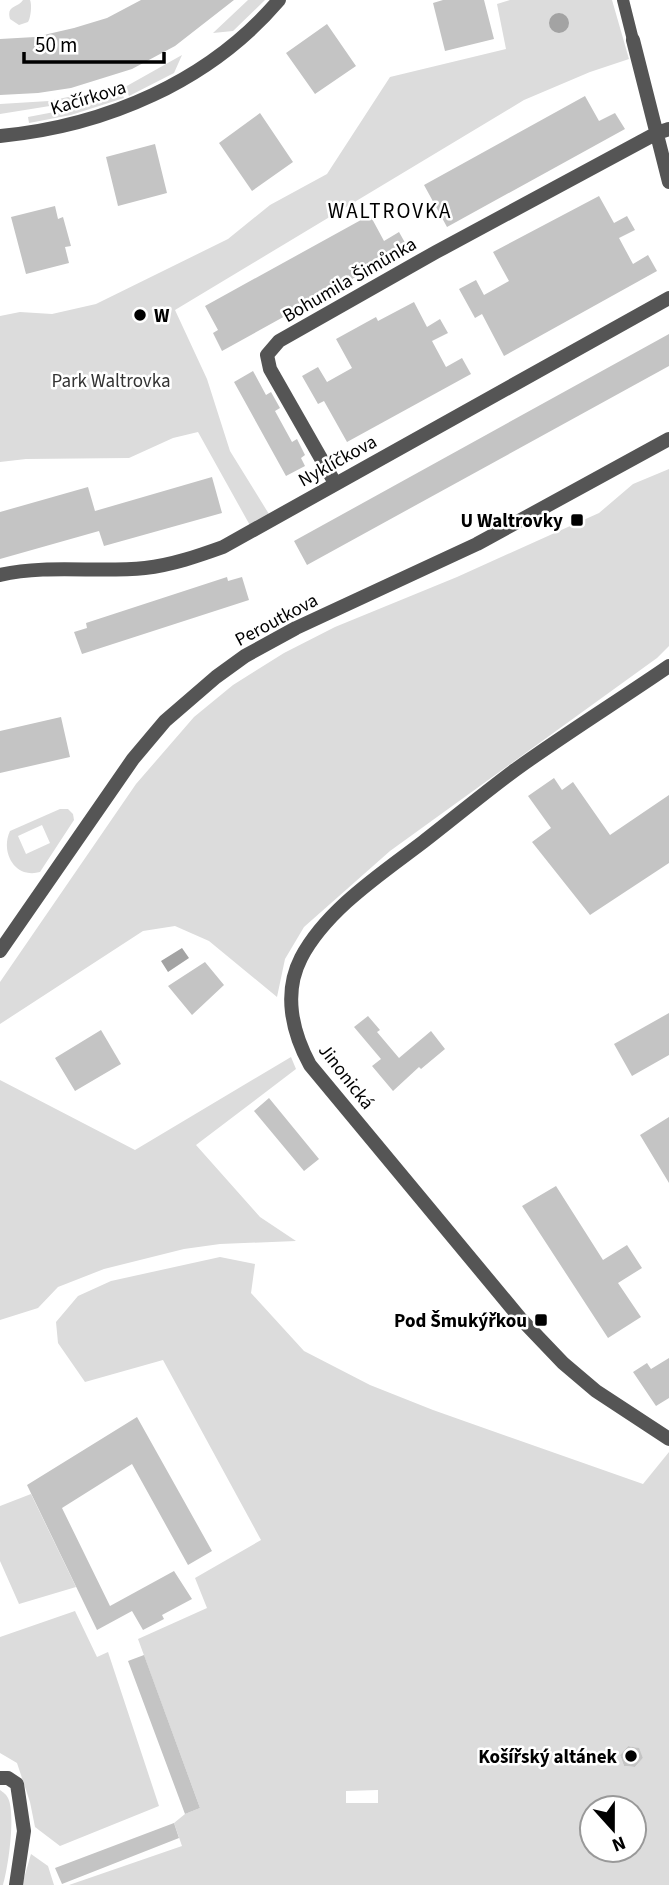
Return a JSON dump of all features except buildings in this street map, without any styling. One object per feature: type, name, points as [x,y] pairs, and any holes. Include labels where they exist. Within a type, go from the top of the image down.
[{"type":"street","name":"Kačírkova","points":[[0,136],[34,133],[88,121],[144,100],[186,77],[213,58],[260,20],[279,0]]},
{"type":"street","points":[[623,0],[633,40],[663,131],[669,182]]},
{"type":"street","name":"Bohumila Šimůnka","points":[[335,483],[271,369],[267,355],[279,341],[436,252],[663,131]]},
{"type":"street","name":"Nyklíčkova","points":[[0,575],[52,568],[145,568],[191,558],[223,547],[669,298]]},
{"type":"street","name":"Peroutkova","points":[[0,951],[133,759],[165,721],[216,677],[245,656],[296,628],[477,544],[669,439]]},
{"type":"street","name":"Jinonická","points":[[669,666],[516,770],[384,872],[332,916],[314,936],[302,957],[295,973],[292,999],[294,1030],[310,1065],[520,1318],[583,1380],[669,1439]]},
{"type":"street","points":[[0,1778],[8,1778],[17,1784],[24,1831],[16,1885]]},
{"type":"green space","points":[[23,0],[30,0],[30,14],[28,22],[19,25],[10,19],[9,14],[11,9]]},
{"type":"green space","points":[[248,0],[265,0],[233,31],[213,33]]},
{"type":"green space","name":"Park Waltrovka","points":[[510,0],[612,0],[629,59],[524,100],[175,310],[207,379],[230,451],[272,519],[252,529],[198,432],[173,438],[129,458],[26,459],[0,462],[0,316],[20,312],[52,314],[96,304],[228,239],[270,205],[327,174],[390,77],[506,49],[497,4]]},
{"type":"green space","points":[[182,55],[174,73],[129,96],[125,87]]},
{"type":"green space","points":[[120,89],[124,98],[71,115],[29,123],[28,117],[70,109]]},
{"type":"green space","points":[[101,90],[56,105],[0,114],[0,104],[49,101]]},
{"type":"green space","points":[[669,469],[669,646],[657,658],[390,851],[304,927],[285,959],[277,997],[209,941],[175,926],[143,931],[0,1024],[0,982],[136,784],[194,717],[233,685],[284,653],[335,627],[457,577],[599,513],[633,484]]},
{"type":"green space","points":[[60,809],[68,809],[73,814],[74,820],[40,872],[23,872],[12,862],[7,847],[10,831]],"holes":[[[42,825],[50,843],[26,854],[18,836]]]},
{"type":"green space","points":[[291,1057],[296,1069],[196,1145],[260,1217],[296,1241],[220,1244],[184,1249],[104,1269],[58,1287],[38,1308],[0,1320],[0,1080],[135,1150]]},
{"type":"green space","points":[[220,1257],[255,1264],[251,1293],[304,1351],[370,1385],[643,1484],[669,1452],[669,1885],[69,1885],[182,1846],[174,1823],[185,1814],[200,1808],[138,1639],[207,1608],[195,1578],[261,1540],[163,1360],[85,1382],[58,1343],[56,1322],[78,1296],[111,1281]],"holes":[[[628,1746],[638,1748],[643,1758],[635,1767],[624,1766],[620,1755]],[[378,1790],[378,1803],[346,1803],[346,1791]]]},
{"type":"green space","points":[[31,1494],[76,1587],[19,1604],[0,1561],[0,1506]]},
{"type":"green space","points":[[75,1611],[97,1657],[108,1652],[159,1806],[60,1846],[35,1827],[17,1763],[0,1753],[0,1637]]},
{"type":"green space","points":[[0,1790],[8,1798],[11,1816],[9,1855],[3,1885],[0,1885]]},
{"type":"green space","points":[[31,1854],[48,1866],[54,1885],[22,1885]]},
{"type":"shaded area","points":[[559,13],[566,16],[569,23],[566,30],[559,33],[552,30],[549,23],[552,16]]},
{"type":"shaded area","points":[[182,948],[189,958],[168,972],[161,961]]},
{"type":"place","name":"W","points":[[140,315]]},
{"type":"place","name":"U Waltrovky","points":[[577,520]]},
{"type":"place","name":"Pod Šmukýřkou","points":[[541,1320]]},
{"type":"place","name":"Košířský altánek","points":[[631,1756]]},
{"type":"district","name":"WALTROVKA","points":[[390,211]]}]
